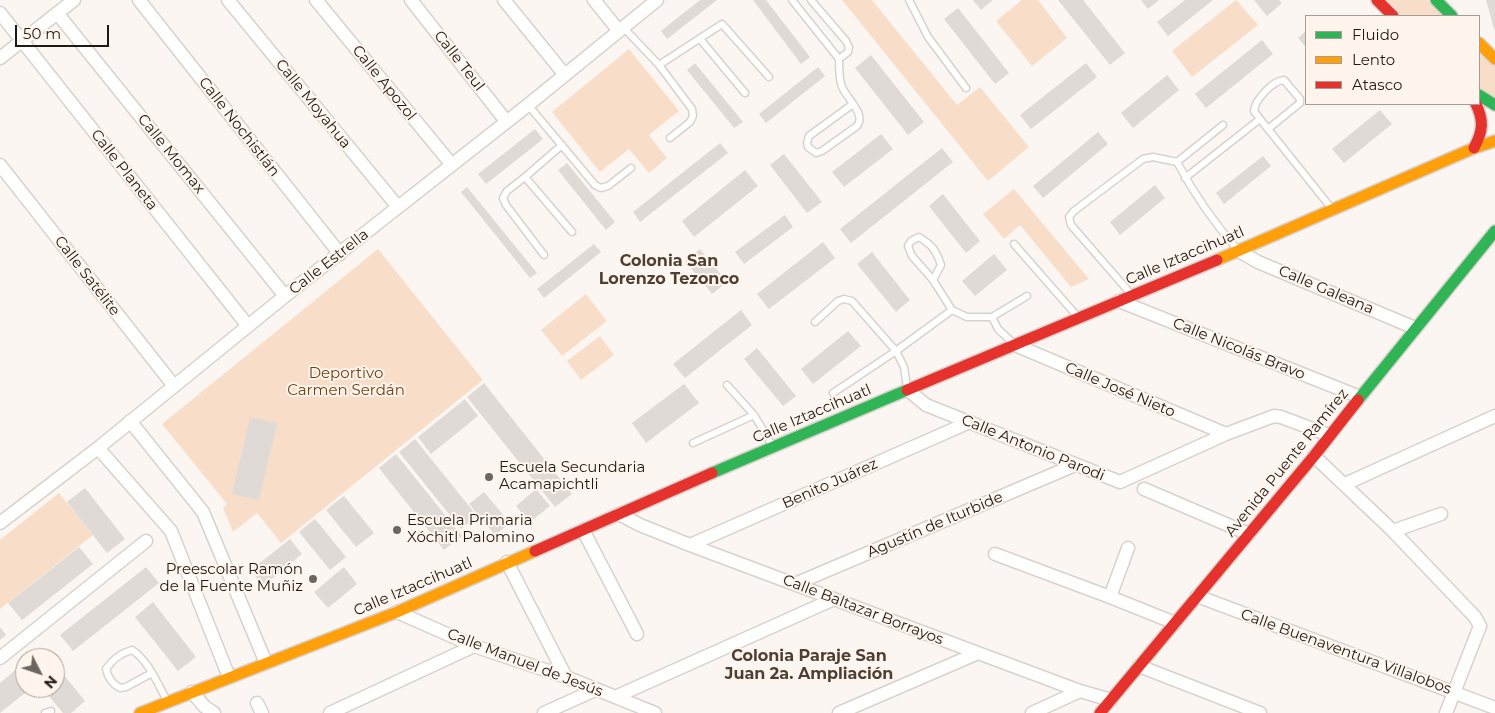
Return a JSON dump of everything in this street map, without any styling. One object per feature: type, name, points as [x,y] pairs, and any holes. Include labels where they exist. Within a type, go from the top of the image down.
[{"type":"street","points":[[0,58],[74,0]]},
{"type":"street","name":"Calle Nochistlán","points":[[139,0],[340,254]]},
{"type":"street","name":"Calle Moyahua","points":[[228,0],[398,207]]},
{"type":"street","name":"Calle Apozol","points":[[316,0],[452,165]]},
{"type":"street","name":"Calle Teul","points":[[411,0],[506,121]]},
{"type":"street","points":[[504,0],[565,75]]},
{"type":"street","points":[[594,0],[621,29]]},
{"type":"street","name":"Calle Estrella","points":[[0,523],[98,448],[130,420],[528,105],[657,0]]},
{"type":"street","points":[[1377,0],[1393,15]]},
{"type":"street","points":[[1436,0],[1451,15]]},
{"type":"street","name":"Calle Planeta","points":[[0,13],[248,326]]},
{"type":"street","name":"Calle Momax","points":[[57,13],[285,296]]},
{"type":"street","points":[[1480,44],[1495,59]]},
{"type":"street","points":[[1480,96],[1495,105]]},
{"type":"street","points":[[1474,148],[1483,132],[1483,118],[1476,105]]},
{"type":"street","name":"Calle Iztaccihuatl","points":[[140,713],[397,612],[773,446],[1239,250],[1474,148],[1495,141]]},
{"type":"street","name":"Calle Satélite","points":[[0,166],[174,386]]},
{"type":"street","name":"Avenida Puente Ramírez","points":[[1100,713],[1314,456],[1414,328],[1495,232]]},
{"type":"street","name":"Calle Galeana","points":[[1239,250],[1258,262],[1414,328]]},
{"type":"street","name":"Calle Nicolás Bravo","points":[[1119,301],[1360,397]]},
{"type":"street","name":"Calle José Nieto","points":[[1014,345],[1226,434]]},
{"type":"street","name":"Calle Antonio Parodi","points":[[908,390],[926,405],[1120,482],[1226,434],[1274,416],[1329,435]]},
{"type":"street","points":[[1345,484],[1495,416]]},
{"type":"street","points":[[130,420],[204,512],[266,663]]},
{"type":"street","name":"Benito Juárez","points":[[690,545],[970,422]]},
{"type":"street","points":[[98,448],[170,531],[229,677]]},
{"type":"street","points":[[1314,456],[1393,531],[1475,617],[1480,626],[1446,713]]},
{"type":"street","name":"Agustín de Iturbide","points":[[795,584],[1074,465]]},
{"type":"street","points":[[1144,489],[1249,534]]},
{"type":"street","name":"Calle Baltazar Borrayos","points":[[619,514],[640,525],[690,545],[1080,691],[1111,700]]},
{"type":"street","points":[[1393,531],[1441,514]]},
{"type":"street","points":[[583,530],[637,634]]},
{"type":"street","points":[[0,658],[146,541]]},
{"type":"street","points":[[1110,596],[1128,548]]},
{"type":"street","points":[[995,554],[1110,596],[1175,623]]},
{"type":"street","points":[[507,562],[566,677]]},
{"type":"street","name":"Calle Buenaventura Villalobos","points":[[1197,596],[1495,708]]},
{"type":"street","points":[[615,697],[834,599]]},
{"type":"street","name":"Calle Manuel de Jesús","points":[[397,612],[474,646],[566,677],[655,713]]},
{"type":"street","points":[[330,713],[474,646]]},
{"type":"street","points":[[840,713],[978,653]]},
{"type":"street","points":[[1139,666],[1260,713]]},
{"type":"street","points":[[544,713],[595,690]]},
{"type":"street","points":[[1032,713],[1080,691]]},
{"type":"street","points":[[192,692],[205,707],[214,713]]},
{"type":"lane","points":[[792,0],[838,59],[841,84],[861,117],[857,126],[822,151],[816,153],[812,151],[807,143],[809,136],[853,104]]},
{"type":"lane","points":[[810,0],[846,41],[849,47],[848,52],[838,59]]},
{"type":"lane","points":[[909,0],[928,37],[966,88]]},
{"type":"lane","points":[[659,64],[700,40],[722,24],[725,25],[769,77]]},
{"type":"lane","points":[[621,29],[659,64],[692,109],[693,116],[690,122],[670,138]]},
{"type":"lane","points":[[700,40],[744,93]]},
{"type":"lane","points":[[1268,129],[1300,103],[1300,99],[1284,80],[1279,80],[1254,104],[1254,111],[1260,119],[1268,129],[1333,210]]},
{"type":"lane","points":[[528,105],[595,185],[601,188],[608,186],[631,168]]},
{"type":"lane","points":[[1185,178],[1260,119]]},
{"type":"lane","points":[[1177,162],[1223,125]]},
{"type":"lane","points":[[544,254],[506,205],[504,198],[507,191],[562,145]]},
{"type":"lane","points":[[1132,295],[1071,224],[1069,217],[1074,210],[1143,160],[1154,157],[1177,162]]},
{"type":"lane","points":[[1177,162],[1185,178],[1223,233],[1239,250]]},
{"type":"lane","points":[[525,177],[572,232]]},
{"type":"lane","points":[[933,280],[941,265],[930,244],[919,237],[908,246],[912,256],[933,280],[952,310],[967,317],[992,317],[1027,296]]},
{"type":"lane","points":[[1014,244],[1078,317]]},
{"type":"lane","points":[[815,322],[838,301],[844,299],[852,301],[896,350],[904,367],[908,390]]},
{"type":"lane","points":[[833,393],[952,310]]},
{"type":"lane","points":[[992,317],[998,328],[1014,345]]},
{"type":"lane","points":[[727,385],[754,415],[773,446]]},
{"type":"lane","points":[[693,443],[754,415]]},
{"type":"lane","points":[[152,674],[120,688],[114,685],[106,669],[110,663],[125,652],[132,650],[138,654],[152,674],[168,702]]},
{"type":"green space","points":[[842,0],[872,0],[957,105],[980,87],[1029,147],[988,181]]},
{"type":"green space","points":[[1022,0],[1038,0],[1067,38],[1032,66],[996,21]]},
{"type":"green space","points":[[1236,0],[1258,25],[1192,77],[1172,51]]},
{"type":"green space","points":[[1382,0],[1427,0],[1443,15],[1397,15]]},
{"type":"green space","points":[[629,49],[679,111],[649,135],[667,158],[649,173],[629,149],[600,172],[552,112]]},
{"type":"green space","points":[[1480,51],[1495,66],[1495,106],[1480,95]]},
{"type":"green space","points":[[1014,189],[1089,279],[1071,287],[1020,225],[1004,239],[983,214]]},
{"type":"green space","name":"Deportivo Carmen Serdán","points":[[378,249],[483,380],[281,543],[257,513],[233,532],[223,508],[227,504],[162,424]]},
{"type":"green space","points":[[586,294],[607,321],[562,356],[541,330]]},
{"type":"green space","points":[[600,336],[614,355],[581,380],[567,361]]},
{"type":"green space","points":[[59,493],[93,535],[0,609],[0,540]]},
{"type":"building","points":[[700,0],[717,0],[667,39],[661,31]]},
{"type":"building","points":[[753,0],[766,0],[810,57],[801,64]]},
{"type":"building","points":[[973,0],[993,0],[981,10]]},
{"type":"building","points":[[1058,0],[1083,0],[1125,53],[1110,65]]},
{"type":"building","points":[[1141,0],[1159,0],[1148,9]]},
{"type":"building","points":[[1185,0],[1213,0],[1168,36],[1157,22]]},
{"type":"building","points":[[1254,0],[1279,0],[1282,3],[1267,16]]},
{"type":"building","points":[[1486,0],[1495,0],[1495,29],[1494,29]]},
{"type":"building","points":[[958,8],[1009,73],[995,84],[944,19]]},
{"type":"building","points":[[1305,32],[1305,46],[1298,38]]},
{"type":"building","points":[[1262,40],[1273,54],[1206,108],[1195,94]]},
{"type":"building","points":[[871,55],[924,122],[908,135],[855,68]]},
{"type":"building","points":[[695,63],[743,122],[734,128],[687,70]]},
{"type":"building","points":[[1086,63],[1097,77],[1031,129],[1020,115]]},
{"type":"building","points":[[818,67],[825,76],[766,123],[759,114]]},
{"type":"building","points":[[1167,75],[1179,90],[1133,128],[1121,113]]},
{"type":"building","points":[[1380,110],[1392,124],[1344,163],[1332,149]]},
{"type":"building","points":[[535,129],[543,139],[486,184],[478,174]]},
{"type":"building","points":[[1098,132],[1108,144],[1043,198],[1033,186]]},
{"type":"building","points":[[881,134],[893,149],[844,187],[832,172]]},
{"type":"building","points":[[720,143],[728,153],[640,222],[633,212]]},
{"type":"building","points":[[942,148],[953,162],[851,243],[840,229]]},
{"type":"building","points":[[784,154],[822,202],[807,213],[770,165]]},
{"type":"building","points":[[1263,156],[1271,166],[1224,204],[1216,193]]},
{"type":"building","points":[[567,163],[615,222],[606,230],[558,170]]},
{"type":"building","points":[[745,170],[758,186],[694,237],[682,221]]},
{"type":"building","points":[[1155,185],[1165,198],[1120,235],[1110,222]]},
{"type":"building","points":[[467,187],[537,273],[530,278],[461,192]]},
{"type":"building","points":[[943,194],[980,241],[966,253],[929,206]]},
{"type":"building","points":[[785,215],[793,227],[744,264],[735,252]]},
{"type":"building","points":[[823,242],[835,258],[769,309],[757,294]]},
{"type":"building","points":[[594,244],[601,252],[544,298],[537,289]]},
{"type":"building","points":[[700,249],[727,282],[712,294],[685,261]]},
{"type":"building","points":[[872,252],[910,300],[896,312],[857,264]]},
{"type":"building","points":[[994,254],[1007,270],[975,296],[962,281]]},
{"type":"building","points":[[741,310],[752,325],[685,378],[673,364]]},
{"type":"building","points":[[848,331],[861,346],[813,384],[801,369]]},
{"type":"building","points":[[757,348],[796,396],[783,406],[744,359]]},
{"type":"building","points":[[484,383],[572,494],[555,507],[467,397]]},
{"type":"building","points":[[684,384],[699,403],[646,443],[632,423]]},
{"type":"building","points":[[465,399],[478,416],[431,454],[418,437]]},
{"type":"building","points":[[250,417],[277,423],[259,500],[232,494]]},
{"type":"building","points":[[415,439],[477,516],[461,529],[399,452]]},
{"type":"building","points":[[396,454],[462,536],[444,550],[379,468]]},
{"type":"building","points":[[85,488],[125,539],[107,553],[67,502]]},
{"type":"building","points":[[536,489],[550,506],[530,522],[516,506]]},
{"type":"building","points":[[484,492],[510,523],[495,535],[469,504]]},
{"type":"building","points":[[344,496],[374,533],[356,547],[326,510]]},
{"type":"building","points":[[315,519],[346,557],[330,570],[299,532]]},
{"type":"building","points":[[290,539],[302,554],[263,586],[251,570]]},
{"type":"building","points":[[79,547],[93,564],[22,620],[8,603]]},
{"type":"building","points":[[146,567],[159,583],[73,651],[60,635]]},
{"type":"building","points":[[344,567],[357,584],[328,608],[314,592]]},
{"type":"building","points":[[153,602],[196,657],[178,671],[135,617]]},
{"type":"building","points":[[0,627],[6,635],[0,640]]},
{"type":"building","points":[[15,670],[15,698],[19,698],[0,713],[0,683]]},
{"type":"building","points":[[65,676],[85,701],[71,713],[63,713],[50,698],[65,698]]},
{"type":"traffic: fast","points":[[1436,0],[1451,15]]},
{"type":"traffic: fast","points":[[1480,96],[1495,105]]},
{"type":"traffic: fast","points":[[1358,400],[1495,231]]},
{"type":"traffic: fast","points":[[712,473],[907,390]]},
{"type":"traffic: slow","points":[[1480,44],[1495,59]]},
{"type":"traffic: slow","points":[[1217,260],[1474,148],[1495,141]]},
{"type":"traffic: slow","points":[[140,713],[397,612],[535,551]]},
{"type":"traffic: jam","points":[[1377,0],[1392,15]]},
{"type":"traffic: jam","points":[[1474,148],[1481,126],[1476,105]]},
{"type":"traffic: jam","points":[[907,390],[1217,260]]},
{"type":"traffic: jam","points":[[1100,713],[1314,456],[1358,400]]},
{"type":"traffic: jam","points":[[535,551],[712,473]]},
{"type":"place","name":"Escuela Secundaria Acamapichtli","points":[[489,477]]},
{"type":"place","name":"Escuela Primaria Xóchitl Palomino","points":[[397,530]]},
{"type":"place","name":"Preescolar Ramón de la Fuente Muñiz","points":[[313,579]]},
{"type":"district","name":"Colonia San Lorenzo Tezonco","points":[[669,270]]},
{"type":"district","name":"Colonia Paraje San Juan 2a. Ampliación","points":[[809,665]]}]
